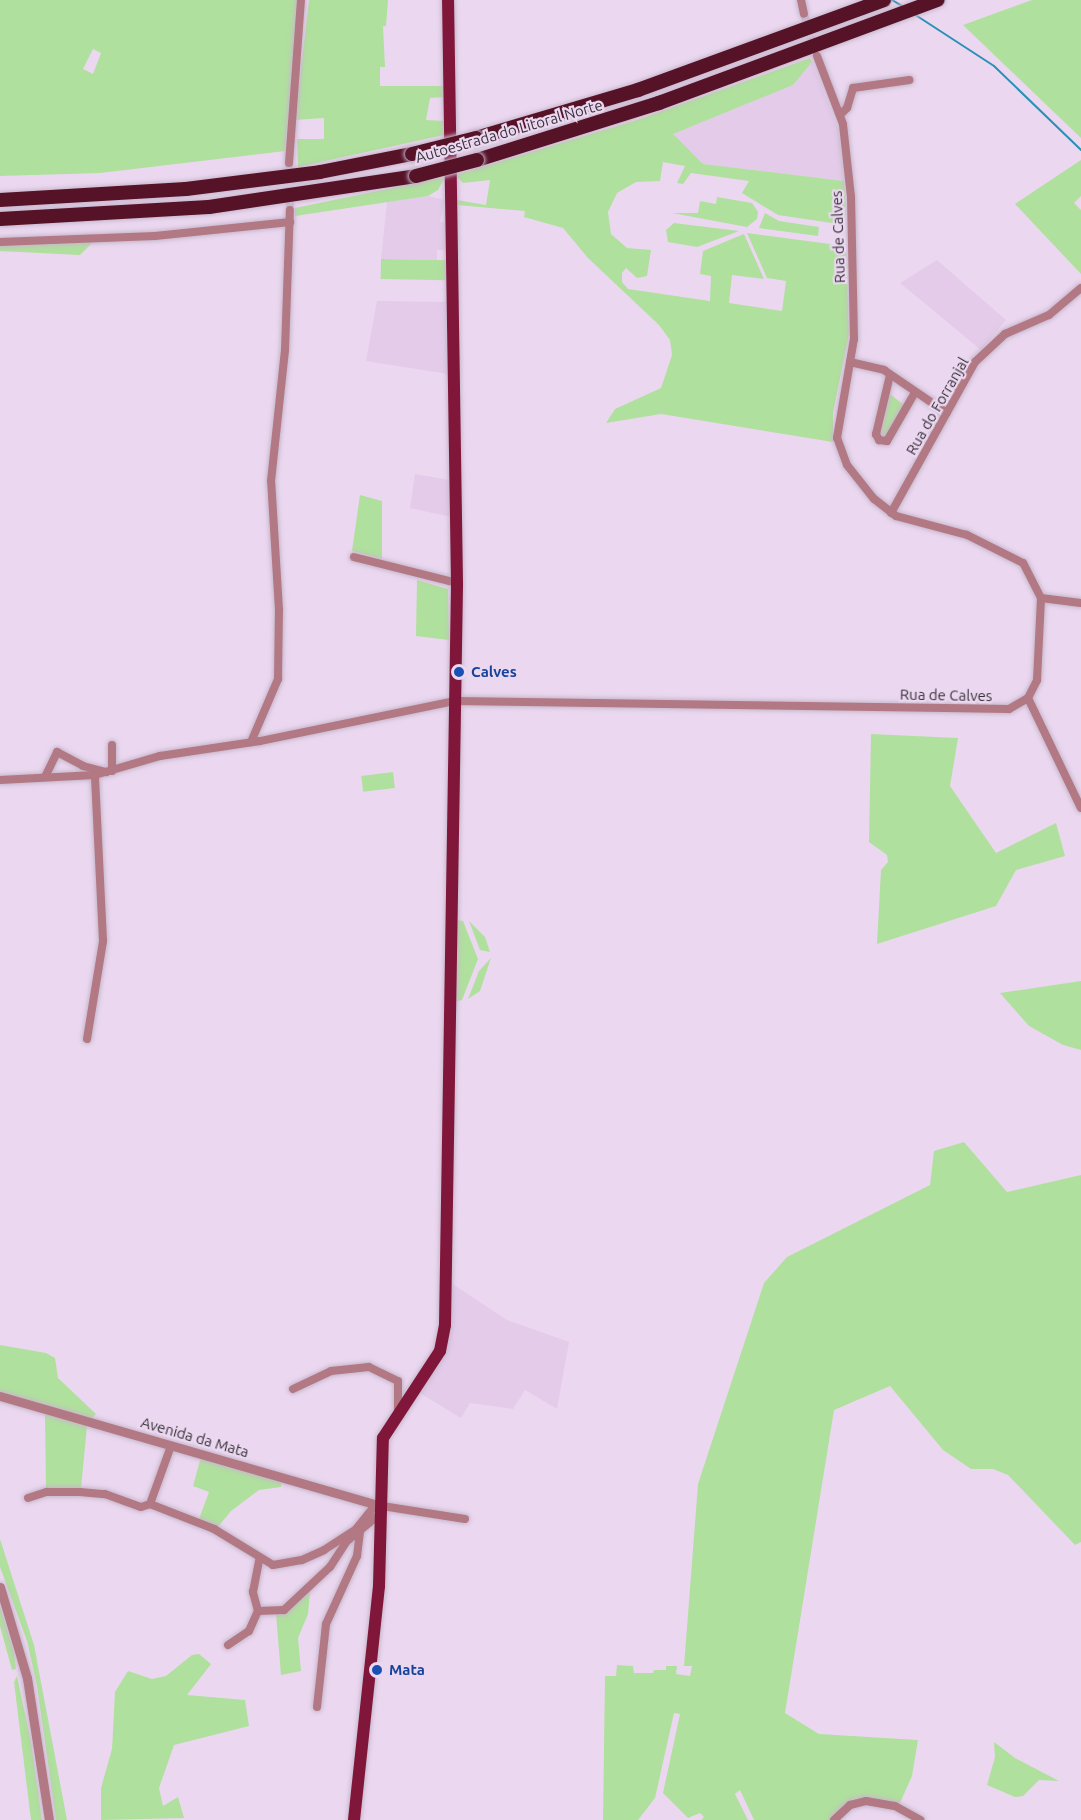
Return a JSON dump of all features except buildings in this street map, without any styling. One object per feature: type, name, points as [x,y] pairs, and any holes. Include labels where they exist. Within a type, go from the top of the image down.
[{"type":"highway","name":"Autoestrada do Litoral Norte","points":[[0,200],[186,189],[320,172],[412,154],[476,138],[638,90],[884,0]]},
{"type":"highway","name":"Autoestrada do Litoral Norte","points":[[0,219],[209,207],[416,176],[477,160],[659,103],[938,0]]},
{"type":"main road","points":[[354,1820],[379,1586],[383,1438],[398,1410],[440,1351],[445,1325],[458,583],[448,0]]},
{"type":"street","points":[[289,163],[301,0]]},
{"type":"street","points":[[801,0],[804,14]]},
{"type":"street","name":"Rua de Calves","points":[[817,56],[840,115],[851,197],[854,339],[837,438],[847,465],[874,500],[891,513],[967,535],[1023,563],[1041,598]]},
{"type":"street","points":[[840,115],[847,108],[853,88],[909,80]]},
{"type":"street","points":[[251,742],[278,679],[279,610],[271,481],[285,350],[290,210]]},
{"type":"street","points":[[0,242],[155,236],[290,222]]},
{"type":"street","name":"Rua do Forranjal","points":[[891,513],[975,363],[1005,334],[1048,315],[1081,288]]},
{"type":"street","points":[[850,362],[890,375],[914,394],[947,413]]},
{"type":"street","points":[[890,375],[876,435],[879,440],[887,441],[914,394]]},
{"type":"street","points":[[354,557],[458,583]]},
{"type":"street","points":[[1081,603],[1041,598],[1037,680],[1028,698],[1041,732],[1081,808]]},
{"type":"street","name":"Rua de Calves","points":[[0,780],[95,775],[160,756],[251,742],[455,700],[1010,709],[1028,698]]},
{"type":"street","points":[[45,777],[57,752],[83,766],[110,772],[112,746]]},
{"type":"street","points":[[87,1039],[103,941],[95,775]]},
{"type":"street","points":[[293,1389],[331,1371],[369,1367],[398,1381],[398,1410]]},
{"type":"street","name":"Avenida da Mata","points":[[0,1396],[380,1508]]},
{"type":"street","points":[[150,1504],[171,1446]]},
{"type":"street","points":[[28,1498],[47,1491],[80,1492],[105,1494],[141,1507],[150,1504],[214,1529],[259,1560],[273,1565],[308,1558],[356,1528],[380,1508],[465,1519]]},
{"type":"street","points":[[258,1611],[284,1610],[330,1567],[342,1547],[380,1508]]},
{"type":"street","points":[[317,1707],[326,1624],[357,1556],[360,1531]]},
{"type":"street","points":[[228,1645],[249,1631],[258,1611],[253,1592],[259,1560]]},
{"type":"street","points":[[0,1587],[27,1678],[49,1820]]},
{"type":"street","points":[[834,1820],[850,1805],[866,1801],[895,1806],[920,1820]]},
{"type":"shaded area","points":[[812,62],[839,132],[844,181],[703,164],[672,134],[793,85]]},
{"type":"shaded area","points":[[428,196],[445,200],[440,222],[445,223],[446,250],[437,250],[437,260],[381,259],[387,202]]},
{"type":"shaded area","points":[[937,260],[1006,320],[981,350],[900,283]]},
{"type":"shaded area","points":[[377,301],[447,302],[448,374],[366,361]]},
{"type":"shaded area","points":[[415,474],[450,480],[451,517],[410,508]]},
{"type":"shaded area","points":[[451,1283],[507,1320],[569,1342],[557,1409],[525,1390],[513,1409],[470,1403],[461,1418],[418,1392],[441,1358]]},
{"type":"green space","points":[[0,0],[299,0],[285,151],[100,173],[0,176]],"holes":[[[93,49],[101,53],[93,74],[83,69]]]},
{"type":"green space","points":[[309,0],[388,0],[386,26],[383,26],[385,67],[380,67],[380,86],[445,86],[444,97],[430,98],[426,120],[445,121],[444,135],[298,167],[297,139],[324,139],[324,118],[295,120]]},
{"type":"green space","points":[[1032,0],[1081,0],[1081,138],[963,25]]},
{"type":"green space","points":[[810,58],[812,62],[793,85],[673,134],[703,164],[844,181],[846,214],[841,220],[832,223],[778,215],[742,193],[749,181],[691,173],[683,184],[677,183],[685,166],[663,162],[660,181],[636,182],[617,193],[608,212],[611,234],[627,248],[651,250],[647,276],[637,278],[626,268],[622,273],[622,282],[628,289],[710,301],[711,276],[700,274],[703,251],[744,234],[764,279],[732,275],[729,303],[782,311],[786,281],[767,278],[747,233],[830,244],[846,253],[849,334],[833,413],[833,442],[661,414],[606,423],[615,409],[661,388],[672,355],[670,340],[659,325],[588,258],[563,228],[524,217],[525,211],[457,205],[457,200],[486,205],[490,180],[463,183],[455,175],[637,120]]},
{"type":"green space","points":[[1081,160],[1081,196],[1074,203],[1081,210],[1081,274],[1015,204]]},
{"type":"green space","points":[[445,177],[438,190],[428,196],[295,216],[295,208]]},
{"type":"green space","points":[[717,197],[752,203],[758,212],[757,219],[747,227],[672,213],[698,213],[700,201],[716,204]]},
{"type":"green space","points":[[765,213],[779,221],[819,227],[818,236],[759,228]]},
{"type":"green space","points":[[674,223],[739,231],[697,247],[668,242],[666,230]]},
{"type":"green space","points":[[94,241],[80,255],[0,251],[0,244]]},
{"type":"green space","points":[[381,259],[446,260],[446,280],[381,279]]},
{"type":"green space","points":[[890,394],[904,405],[885,437],[881,434]]},
{"type":"green space","points":[[360,495],[382,501],[382,559],[352,551]]},
{"type":"green space","points":[[417,580],[448,589],[449,640],[416,636]]},
{"type":"green space","points":[[871,734],[958,738],[950,786],[996,853],[1056,823],[1065,856],[1016,870],[996,906],[877,944],[881,870],[888,862],[887,855],[869,842]]},
{"type":"green space","points":[[393,772],[395,788],[363,792],[361,776]]},
{"type":"green space","points":[[457,920],[463,921],[478,959],[462,1000],[455,1002]]},
{"type":"green space","points":[[469,921],[485,937],[490,952],[480,950]]},
{"type":"green space","points":[[491,958],[480,991],[468,999],[479,971]]},
{"type":"green space","points":[[1081,981],[1081,1050],[1063,1045],[1029,1026],[1000,993]]},
{"type":"green space","points":[[964,1142],[1007,1192],[1081,1175],[1081,1542],[1075,1545],[1008,1475],[993,1469],[971,1469],[943,1450],[890,1386],[834,1410],[785,1713],[819,1734],[918,1740],[912,1776],[900,1803],[857,1798],[847,1802],[830,1820],[754,1820],[740,1790],[735,1794],[748,1820],[701,1820],[704,1817],[700,1813],[688,1818],[663,1793],[680,1714],[674,1713],[655,1798],[638,1820],[603,1820],[605,1676],[616,1676],[617,1665],[633,1666],[634,1673],[653,1673],[654,1670],[666,1670],[666,1666],[677,1666],[676,1674],[690,1676],[692,1666],[684,1666],[698,1484],[764,1283],[787,1257],[930,1185],[934,1151]]},
{"type":"green space","points":[[0,1345],[46,1353],[55,1358],[58,1378],[96,1414],[91,1419],[0,1392]]},
{"type":"green space","points":[[45,1414],[87,1426],[81,1488],[46,1488]]},
{"type":"green space","points":[[201,1457],[281,1479],[281,1487],[259,1490],[231,1511],[217,1528],[199,1519],[209,1492],[193,1486]]},
{"type":"green space","points":[[0,1539],[34,1645],[67,1820],[56,1820],[37,1686],[27,1641],[0,1567]]},
{"type":"green space","points":[[310,1591],[308,1614],[298,1638],[301,1671],[281,1675],[276,1614]]},
{"type":"green space","points":[[0,1606],[14,1653],[16,1669],[12,1670],[0,1626]]},
{"type":"green space","points":[[199,1654],[211,1664],[187,1695],[245,1700],[249,1726],[174,1745],[159,1788],[163,1806],[178,1797],[184,1818],[101,1820],[101,1788],[112,1749],[115,1692],[128,1671],[152,1679],[166,1676],[192,1655]]},
{"type":"green space","points":[[17,1676],[31,1742],[42,1820],[31,1820],[14,1682]]},
{"type":"green space","points":[[994,1742],[1015,1758],[1059,1781],[1039,1780],[1023,1796],[1015,1797],[987,1785],[995,1757]]},
{"type":"waterway","points":[[892,0],[902,6]]},
{"type":"waterway","points":[[914,14],[994,66],[1081,150]]},
{"type":"tunnel","points":[[804,14],[815,50]]},
{"type":"tunnel","points":[[289,163],[290,210]]},
{"type":"place","name":"Calves","points":[[459,672]]},
{"type":"place","name":"Mata","points":[[377,1670]]}]
